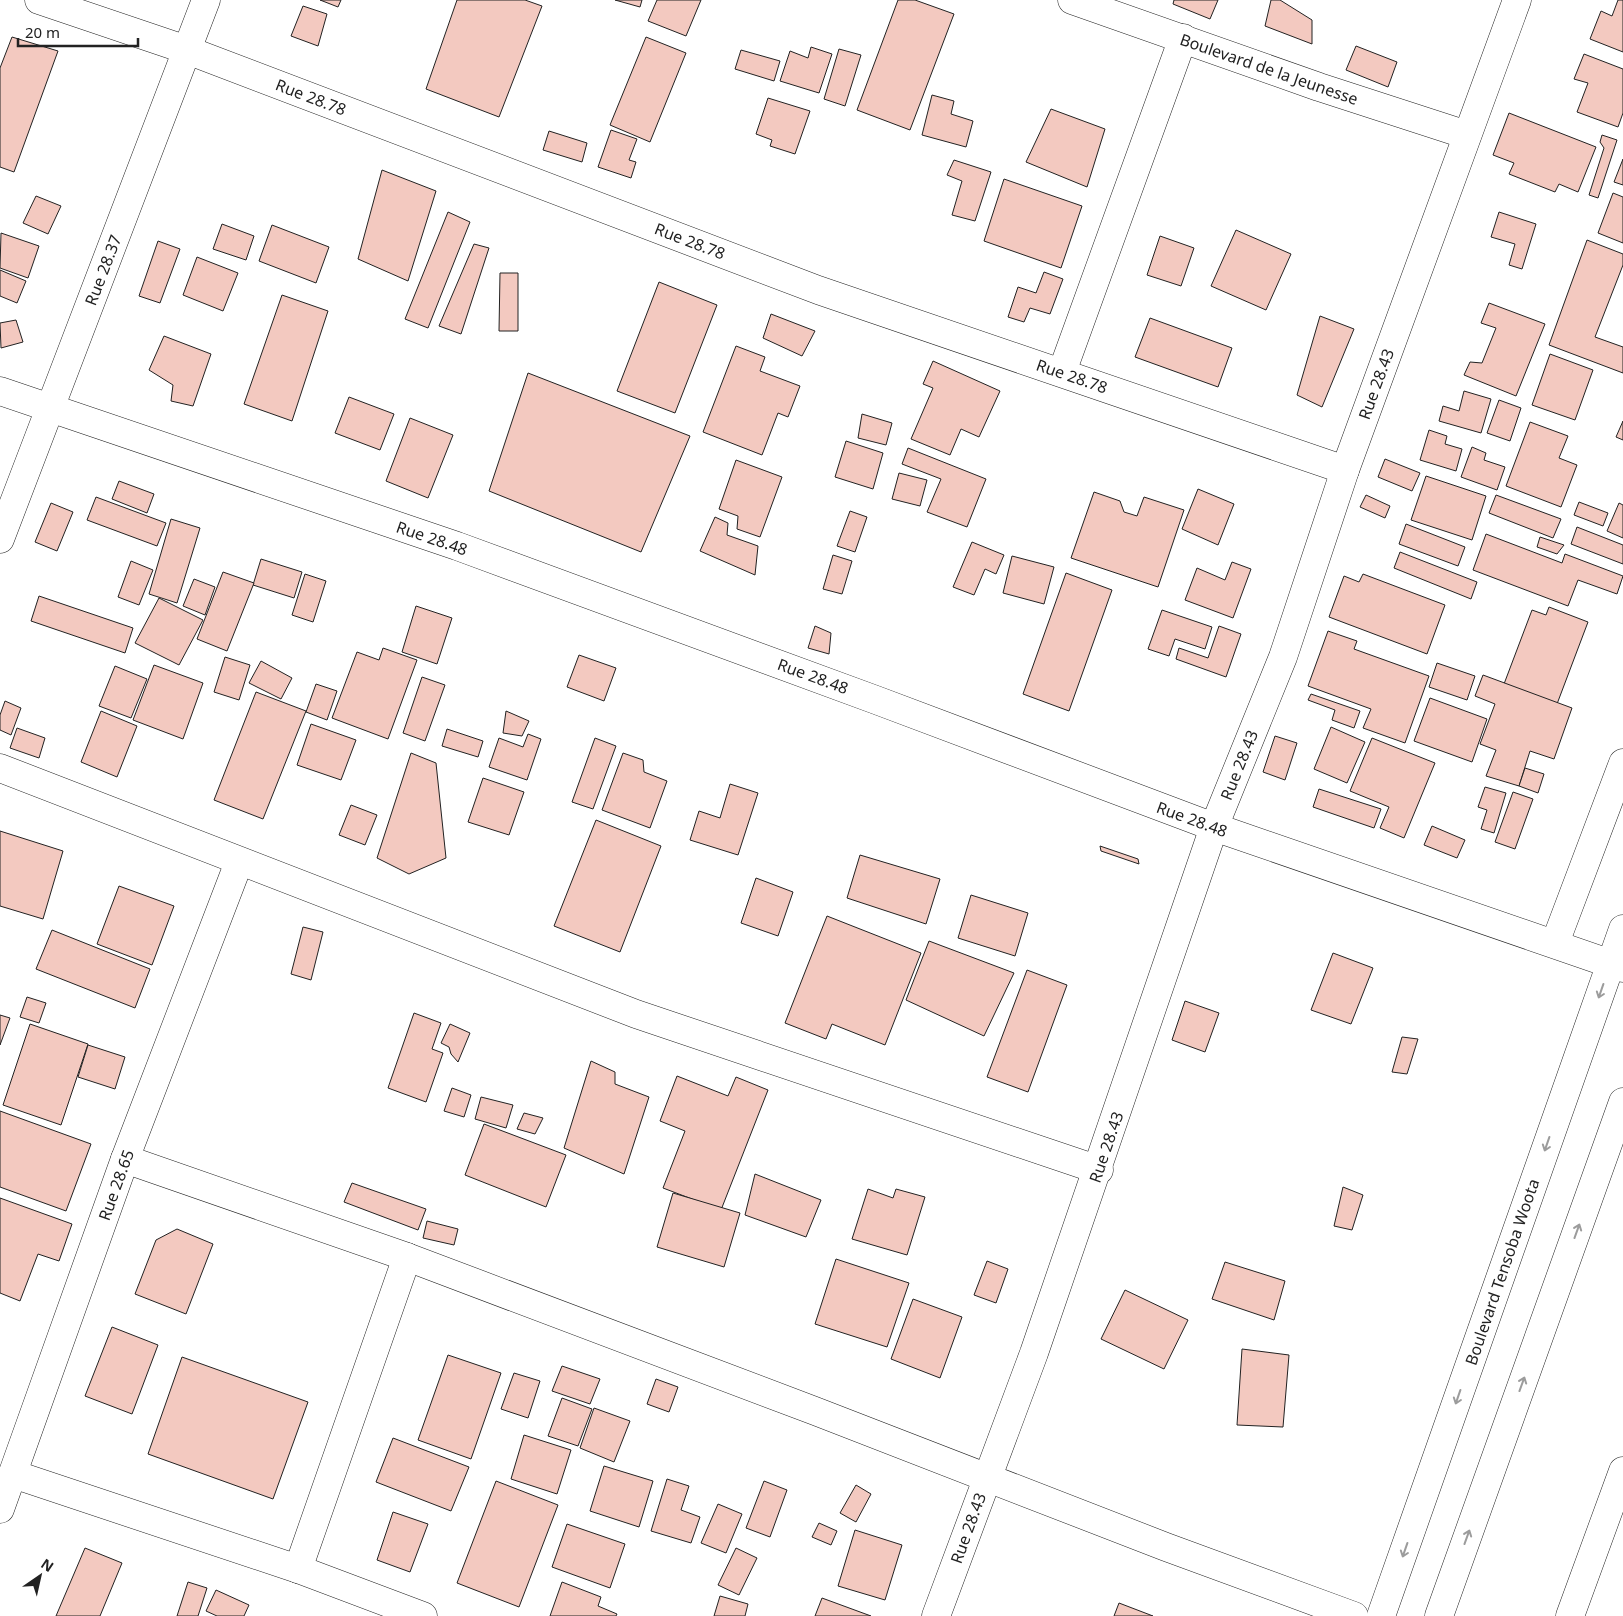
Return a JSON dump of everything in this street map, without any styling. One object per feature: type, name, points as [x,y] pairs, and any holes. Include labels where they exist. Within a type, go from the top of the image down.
[{"type":"street","name":"Rue 28.78","points":[[39,0],[187,50],[818,290],[1345,470]]},
{"type":"street","name":"Rue 28.37","points":[[0,539],[206,0]]},
{"type":"street","name":"Boulevard de la Jeunesse","points":[[1072,0],[1319,87],[1467,135]]},
{"type":"street","name":"Rue 28.43","points":[[936,1616],[986,1477],[1034,1353],[1099,1170],[1214,828],[1283,657],[1345,470],[1517,0]]},
{"type":"street","points":[[1062,372],[1183,38]]},
{"type":"street","name":"Rue 28.48","points":[[0,391],[50,410],[457,546],[867,696],[1214,828],[1617,965]]},
{"type":"street","points":[[1555,943],[1623,763]]},
{"type":"street","points":[[0,768],[636,1014],[1099,1170]]},
{"type":"street","name":"Rue 28.65","points":[[0,1509],[125,1160],[239,862]]},
{"type":"street","name":"Boulevard Tensoba Woota","points":[[1381,1616],[1617,965],[1623,928]]},
{"type":"street","points":[[1438,1616],[1623,1102]]},
{"type":"street","points":[[125,1160],[407,1258],[1354,1616]]},
{"type":"street","points":[[298,1569],[407,1258]]},
{"type":"street","points":[[1570,1616],[1623,1471]]},
{"type":"street","points":[[13,1474],[298,1569],[422,1616]]},
{"type":"building","points":[[320,0],[341,0],[338,7]]},
{"type":"building","points":[[457,0],[525,0],[542,6],[499,117],[426,89]]},
{"type":"building","points":[[615,0],[642,0],[640,7]]},
{"type":"building","points":[[657,0],[701,0],[686,36],[648,21]]},
{"type":"building","points":[[898,0],[915,0],[954,14],[910,130],[857,110]]},
{"type":"building","points":[[1174,0],[1218,0],[1210,19],[1173,4]]},
{"type":"building","points":[[1271,0],[1280,0],[1312,20],[1312,44],[1265,26]]},
{"type":"building","points":[[1618,0],[1623,0],[1623,52],[1590,39],[1601,11],[1612,16]]},
{"type":"building","points":[[303,6],[327,14],[318,46],[291,36]]},
{"type":"building","points":[[12,37],[58,51],[14,172],[0,167],[0,68]]},
{"type":"building","points":[[646,37],[686,53],[650,142],[610,125]]},
{"type":"building","points":[[1356,46],[1397,62],[1388,87],[1346,70]]},
{"type":"building","points":[[811,47],[832,54],[819,93],[780,81],[790,51],[808,58]]},
{"type":"building","points":[[839,49],[861,55],[845,106],[824,99]]},
{"type":"building","points":[[741,50],[780,61],[774,81],[735,69]]},
{"type":"building","points":[[1584,54],[1623,69],[1623,113],[1618,127],[1577,112],[1588,83],[1574,79]]},
{"type":"building","points":[[932,95],[954,101],[951,114],[973,121],[966,147],[922,135]]},
{"type":"building","points":[[768,98],[810,111],[795,154],[770,146],[772,140],[756,134]]},
{"type":"building","points":[[1051,109],[1105,129],[1087,187],[1026,162]]},
{"type":"building","points":[[1509,113],[1596,147],[1578,192],[1559,184],[1555,192],[1509,174],[1514,163],[1493,155]]},
{"type":"building","points":[[611,130],[637,139],[629,160],[636,162],[631,178],[598,167]]},
{"type":"building","points":[[549,131],[587,143],[582,162],[543,150]]},
{"type":"building","points":[[1602,135],[1617,140],[1598,198],[1589,195],[1604,148],[1600,142]]},
{"type":"building","points":[[1623,159],[1623,185],[1614,182]]},
{"type":"building","points":[[954,160],[991,172],[975,221],[952,215],[962,181],[947,175]]},
{"type":"building","points":[[382,170],[436,191],[408,281],[358,259]]},
{"type":"building","points":[[1004,179],[1082,206],[1061,268],[984,241]]},
{"type":"building","points":[[1613,193],[1623,197],[1623,243],[1598,233]]},
{"type":"building","points":[[36,196],[61,206],[48,234],[23,223]]},
{"type":"building","points":[[448,212],[470,222],[428,328],[405,319]]},
{"type":"building","points":[[1499,212],[1536,224],[1522,269],[1509,265],[1515,244],[1491,237]]},
{"type":"building","points":[[222,224],[254,236],[246,260],[213,249]]},
{"type":"building","points":[[272,225],[329,247],[316,283],[259,261]]},
{"type":"building","points":[[1236,230],[1291,254],[1266,310],[1211,286]]},
{"type":"building","points":[[1,233],[39,246],[28,278],[0,268]]},
{"type":"building","points":[[1160,236],[1194,248],[1181,286],[1147,275]]},
{"type":"building","points":[[1587,240],[1623,254],[1623,265],[1595,337],[1623,347],[1623,373],[1549,345]]},
{"type":"building","points":[[158,241],[180,249],[160,303],[139,296]]},
{"type":"building","points":[[474,244],[489,248],[461,334],[439,326]]},
{"type":"building","points":[[197,257],[238,273],[223,311],[183,295]]},
{"type":"building","points":[[0,270],[26,281],[17,303],[0,296]]},
{"type":"building","points":[[1044,272],[1063,279],[1050,314],[1030,308],[1024,322],[1008,317],[1018,287],[1036,293]]},
{"type":"building","points":[[500,273],[518,273],[518,331],[499,331]]},
{"type":"building","points":[[659,282],[717,305],[675,413],[617,391]]},
{"type":"building","points":[[282,295],[328,311],[292,421],[244,404]]},
{"type":"building","points":[[1489,303],[1545,324],[1516,396],[1464,375],[1470,362],[1482,363],[1496,328],[1481,323]]},
{"type":"building","points":[[771,314],[815,331],[802,356],[763,338]]},
{"type":"building","points":[[1320,316],[1354,329],[1322,407],[1297,395]]},
{"type":"building","points":[[1150,318],[1232,348],[1218,387],[1135,357]]},
{"type":"building","points":[[16,320],[23,342],[1,348],[0,323]]},
{"type":"building","points":[[164,336],[211,354],[193,406],[171,401],[173,385],[149,370]]},
{"type":"building","points":[[736,346],[765,357],[760,371],[800,386],[788,417],[778,413],[762,455],[703,432]]},
{"type":"building","points":[[1550,354],[1593,370],[1575,420],[1532,405]]},
{"type":"building","points":[[933,361],[1000,391],[979,437],[961,429],[950,455],[911,439],[933,388],[923,384]]},
{"type":"building","points":[[528,373],[690,436],[641,552],[489,491]]},
{"type":"building","points":[[1464,391],[1491,399],[1481,433],[1439,421],[1443,406],[1459,411]]},
{"type":"building","points":[[349,397],[394,414],[380,450],[335,433]]},
{"type":"building","points":[[1499,400],[1521,408],[1510,441],[1487,433]]},
{"type":"building","points":[[862,414],[892,423],[886,445],[858,438]]},
{"type":"building","points":[[410,418],[453,435],[428,498],[386,481]]},
{"type":"building","points":[[1623,421],[1623,440],[1616,437]]},
{"type":"building","points":[[1530,422],[1568,436],[1559,458],[1577,465],[1561,507],[1506,486]]},
{"type":"building","points":[[1429,430],[1447,436],[1445,444],[1462,449],[1456,471],[1420,460]]},
{"type":"building","points":[[846,441],[883,453],[873,489],[835,477]]},
{"type":"building","points":[[1472,447],[1486,453],[1484,460],[1505,467],[1497,490],[1461,477]]},
{"type":"building","points":[[908,448],[986,479],[967,527],[927,512],[941,479],[902,464]]},
{"type":"building","points":[[1385,459],[1420,473],[1412,491],[1378,477]]},
{"type":"building","points":[[736,460],[782,477],[760,537],[737,529],[738,516],[719,509]]},
{"type":"building","points":[[899,473],[927,480],[920,506],[892,499]]},
{"type":"building","points":[[1426,476],[1486,496],[1472,540],[1411,520]]},
{"type":"building","points":[[119,481],[154,494],[147,513],[112,499]]},
{"type":"building","points":[[1198,489],[1234,504],[1218,545],[1182,529]]},
{"type":"building","points":[[1094,492],[1120,501],[1124,512],[1137,516],[1144,497],[1184,510],[1158,587],[1071,558]]},
{"type":"building","points":[[1366,495],[1390,506],[1385,518],[1360,507]]},
{"type":"building","points":[[1496,495],[1561,519],[1553,538],[1489,513]]},
{"type":"building","points":[[96,497],[166,523],[157,546],[87,520]]},
{"type":"building","points":[[1579,502],[1608,513],[1603,526],[1574,515]]},
{"type":"building","points":[[51,503],[73,512],[57,551],[35,542]]},
{"type":"building","points":[[1619,503],[1623,505],[1623,538],[1607,531]]},
{"type":"building","points":[[850,511],[867,517],[855,552],[837,546]]},
{"type":"building","points":[[715,517],[728,523],[727,535],[758,546],[755,575],[700,551]]},
{"type":"building","points":[[171,519],[200,528],[177,603],[149,594]]},
{"type":"building","points":[[1406,524],[1465,547],[1458,566],[1399,544]]},
{"type":"building","points":[[1577,527],[1623,545],[1623,564],[1571,544]]},
{"type":"building","points":[[1486,534],[1562,563],[1565,554],[1623,576],[1617,594],[1578,580],[1568,606],[1473,570]]},
{"type":"building","points":[[1540,537],[1564,545],[1557,554],[1537,547]]},
{"type":"building","points":[[972,542],[1004,555],[996,574],[985,569],[974,595],[953,587]]},
{"type":"building","points":[[1400,552],[1477,582],[1471,599],[1394,568]]},
{"type":"building","points":[[833,555],[852,561],[842,594],[823,589]]},
{"type":"building","points":[[1012,556],[1054,567],[1044,604],[1003,593]]},
{"type":"building","points":[[261,559],[302,572],[294,598],[253,585]]},
{"type":"building","points":[[131,561],[153,570],[139,605],[118,597]]},
{"type":"building","points":[[1232,562],[1251,569],[1233,618],[1185,600],[1197,568],[1225,580]]},
{"type":"building","points":[[223,572],[254,583],[227,651],[197,639]]},
{"type":"building","points":[[1066,573],[1112,590],[1069,711],[1023,694]]},
{"type":"building","points":[[305,574],[326,581],[313,622],[292,615]]},
{"type":"building","points":[[1363,574],[1445,605],[1427,654],[1329,617],[1344,576],[1359,582]]},
{"type":"building","points":[[194,579],[215,587],[205,615],[183,606]]},
{"type":"building","points":[[39,596],[133,628],[125,653],[31,621]]},
{"type":"building","points":[[159,598],[203,620],[179,665],[135,643]]},
{"type":"building","points":[[416,606],[452,618],[437,664],[402,652]]},
{"type":"building","points":[[1549,607],[1588,622],[1557,704],[1504,684],[1532,610],[1546,615]]},
{"type":"building","points":[[1162,610],[1212,627],[1205,649],[1175,639],[1169,656],[1148,649]]},
{"type":"building","points":[[815,626],[831,633],[829,654],[808,648]]},
{"type":"building","points":[[1219,626],[1241,634],[1226,677],[1176,659],[1179,648],[1208,658]]},
{"type":"building","points":[[1328,631],[1357,641],[1354,649],[1429,676],[1405,743],[1363,728],[1371,709],[1308,686]]},
{"type":"building","points":[[383,648],[417,660],[388,739],[332,718],[357,652],[379,660]]},
{"type":"building","points":[[579,655],[616,668],[604,701],[567,687]]},
{"type":"building","points":[[225,657],[250,665],[239,700],[214,692]]},
{"type":"building","points":[[261,661],[292,678],[281,699],[249,683]]},
{"type":"building","points":[[1437,663],[1475,676],[1467,700],[1429,687]]},
{"type":"building","points":[[154,665],[203,683],[183,739],[133,720]]},
{"type":"building","points":[[115,666],[147,679],[131,718],[99,706]]},
{"type":"building","points":[[1483,675],[1572,708],[1554,759],[1530,751],[1519,786],[1486,776],[1496,750],[1480,744],[1495,704],[1475,696]]},
{"type":"building","points":[[422,677],[445,685],[425,741],[403,733]]},
{"type":"building","points":[[316,684],[337,691],[327,720],[306,712]]},
{"type":"building","points":[[256,692],[306,711],[263,819],[214,800]]},
{"type":"building","points":[[1311,694],[1360,711],[1354,728],[1332,720],[1335,710],[1308,700]]},
{"type":"building","points":[[1430,698],[1487,719],[1472,762],[1414,741]]},
{"type":"building","points":[[5,701],[21,708],[11,735],[0,730],[0,715]]},
{"type":"building","points":[[101,711],[137,726],[117,777],[81,762]]},
{"type":"building","points":[[506,711],[529,721],[522,736],[503,733]]},
{"type":"building","points":[[311,724],[356,740],[341,780],[297,765]]},
{"type":"building","points":[[1331,727],[1365,742],[1347,783],[1314,769]]},
{"type":"building","points":[[17,728],[45,738],[39,758],[10,748]]},
{"type":"building","points":[[447,729],[483,741],[478,757],[442,746]]},
{"type":"building","points":[[528,734],[541,739],[527,780],[489,767],[499,738],[523,747]]},
{"type":"building","points":[[1275,736],[1297,743],[1285,780],[1263,772]]},
{"type":"building","points":[[595,738],[616,746],[593,809],[572,802]]},
{"type":"building","points":[[1372,738],[1435,763],[1404,838],[1380,828],[1389,807],[1350,791]]},
{"type":"building","points":[[411,753],[436,763],[446,858],[409,874],[377,858]]},
{"type":"building","points":[[623,753],[643,760],[644,772],[667,781],[650,828],[602,810]]},
{"type":"building","points":[[1525,768],[1544,774],[1538,793],[1519,786]]},
{"type":"building","points":[[483,778],[524,792],[509,835],[468,822]]},
{"type":"building","points":[[730,784],[758,793],[738,855],[690,840],[699,811],[720,818]]},
{"type":"building","points":[[1485,787],[1506,793],[1494,833],[1481,829],[1487,810],[1478,807]]},
{"type":"building","points":[[1319,789],[1381,809],[1374,828],[1313,807]]},
{"type":"building","points":[[1513,792],[1533,799],[1515,849],[1495,842]]},
{"type":"building","points":[[351,805],[377,815],[365,845],[339,835]]},
{"type":"building","points":[[596,820],[661,846],[620,952],[554,926]]},
{"type":"building","points":[[1432,826],[1465,840],[1457,858],[1424,845]]},
{"type":"building","points":[[0,831],[63,851],[43,919],[0,906]]},
{"type":"building","points":[[1100,846],[1138,859],[1139,864],[1101,851]]},
{"type":"building","points":[[860,855],[940,879],[926,924],[847,898]]},
{"type":"building","points":[[756,878],[793,892],[778,936],[741,923]]},
{"type":"building","points":[[119,886],[174,906],[152,965],[97,944]]},
{"type":"building","points":[[971,895],[1028,913],[1015,956],[958,938]]},
{"type":"building","points":[[827,916],[921,953],[885,1045],[832,1024],[826,1039],[785,1023]]},
{"type":"building","points":[[303,927],[323,932],[311,980],[291,974]]},
{"type":"building","points":[[52,930],[150,969],[135,1008],[36,969]]},
{"type":"building","points":[[929,941],[1014,973],[984,1036],[906,1000]]},
{"type":"building","points":[[1333,953],[1373,968],[1351,1024],[1311,1010]]},
{"type":"building","points":[[1027,970],[1067,985],[1028,1092],[987,1077]]},
{"type":"building","points":[[27,997],[46,1003],[39,1023],[20,1017]]},
{"type":"building","points":[[1185,1001],[1219,1013],[1205,1052],[1172,1040]]},
{"type":"building","points":[[414,1013],[441,1023],[432,1049],[443,1053],[426,1102],[388,1088]]},
{"type":"building","points":[[0,1015],[10,1018],[0,1045]]},
{"type":"building","points":[[30,1024],[88,1044],[61,1125],[3,1105]]},
{"type":"building","points":[[450,1024],[470,1033],[458,1062],[451,1054],[449,1047],[441,1043]]},
{"type":"building","points":[[1402,1037],[1418,1039],[1407,1074],[1392,1072]]},
{"type":"building","points":[[88,1045],[125,1057],[115,1089],[78,1077]]},
{"type":"building","points":[[591,1061],[615,1072],[615,1084],[649,1097],[624,1174],[564,1148]]},
{"type":"building","points":[[677,1076],[728,1096],[736,1077],[768,1090],[721,1210],[663,1188],[685,1131],[660,1121]]},
{"type":"building","points":[[452,1088],[471,1095],[464,1117],[444,1111]]},
{"type":"building","points":[[481,1097],[513,1105],[506,1128],[475,1119]]},
{"type":"building","points":[[0,1111],[91,1144],[66,1211],[0,1187]]},
{"type":"building","points":[[524,1113],[543,1118],[535,1134],[517,1129]]},
{"type":"building","points":[[484,1124],[566,1155],[546,1207],[465,1175]]},
{"type":"building","points":[[755,1174],[821,1200],[806,1237],[745,1215]]},
{"type":"building","points":[[352,1183],[426,1209],[418,1230],[344,1202]]},
{"type":"building","points":[[1343,1187],[1363,1195],[1352,1230],[1334,1226]]},
{"type":"building","points":[[868,1189],[893,1198],[896,1189],[925,1197],[907,1255],[852,1239]]},
{"type":"building","points":[[673,1193],[740,1213],[724,1267],[657,1247]]},
{"type":"building","points":[[0,1198],[72,1224],[59,1261],[38,1254],[20,1301],[0,1293]]},
{"type":"building","points":[[427,1221],[458,1229],[454,1245],[423,1238]]},
{"type":"building","points":[[177,1229],[213,1244],[186,1314],[135,1294],[156,1240]]},
{"type":"building","points":[[836,1259],[909,1283],[887,1347],[815,1324]]},
{"type":"building","points":[[987,1261],[1008,1269],[996,1303],[974,1295]]},
{"type":"building","points":[[1225,1262],[1285,1281],[1274,1320],[1212,1299]]},
{"type":"building","points":[[1125,1290],[1188,1320],[1164,1369],[1101,1339]]},
{"type":"building","points":[[913,1299],[962,1317],[940,1378],[891,1359]]},
{"type":"building","points":[[112,1327],[158,1345],[132,1414],[85,1396]]},
{"type":"building","points":[[1242,1349],[1289,1355],[1283,1427],[1237,1425]]},
{"type":"building","points":[[448,1355],[501,1373],[471,1459],[418,1440]]},
{"type":"building","points":[[182,1357],[308,1402],[273,1499],[148,1454]]},
{"type":"building","points":[[562,1366],[600,1379],[590,1404],[552,1391]]},
{"type":"building","points":[[514,1373],[540,1381],[528,1418],[501,1409]]},
{"type":"building","points":[[656,1379],[678,1387],[669,1412],[647,1404]]},
{"type":"building","points":[[562,1398],[592,1409],[578,1446],[548,1436]]},
{"type":"building","points":[[594,1408],[630,1421],[614,1462],[580,1448]]},
{"type":"building","points":[[524,1435],[571,1450],[557,1494],[511,1479]]},
{"type":"building","points":[[393,1438],[469,1467],[451,1511],[376,1482]]},
{"type":"building","points":[[604,1466],[653,1481],[639,1527],[590,1511]]},
{"type":"building","points":[[667,1479],[689,1486],[681,1510],[700,1517],[691,1543],[651,1531]]},
{"type":"building","points":[[496,1481],[558,1505],[519,1607],[457,1583]]},
{"type":"building","points":[[764,1481],[787,1490],[770,1537],[746,1528]]},
{"type":"building","points":[[856,1485],[871,1494],[856,1522],[840,1513]]},
{"type":"building","points":[[718,1504],[742,1514],[726,1553],[701,1543]]},
{"type":"building","points":[[393,1512],[428,1524],[410,1572],[377,1560]]},
{"type":"building","points":[[819,1523],[837,1531],[831,1545],[812,1537]]},
{"type":"building","points":[[567,1524],[625,1544],[610,1588],[552,1567]]},
{"type":"building","points":[[855,1530],[902,1545],[885,1600],[838,1586]]},
{"type":"building","points":[[85,1548],[122,1563],[100,1616],[56,1616]]},
{"type":"building","points":[[736,1548],[757,1558],[739,1595],[718,1585]]},
{"type":"building","points":[[188,1582],[207,1588],[198,1616],[177,1616]]},
{"type":"building","points":[[562,1582],[601,1597],[598,1606],[617,1614],[616,1616],[550,1616]]},
{"type":"building","points":[[216,1590],[249,1605],[244,1616],[217,1616],[206,1611]]},
{"type":"building","points":[[720,1596],[748,1604],[745,1616],[714,1616]]},
{"type":"building","points":[[822,1598],[871,1616],[815,1616]]},
{"type":"building","points":[[1119,1603],[1153,1616],[1114,1616]]}]
